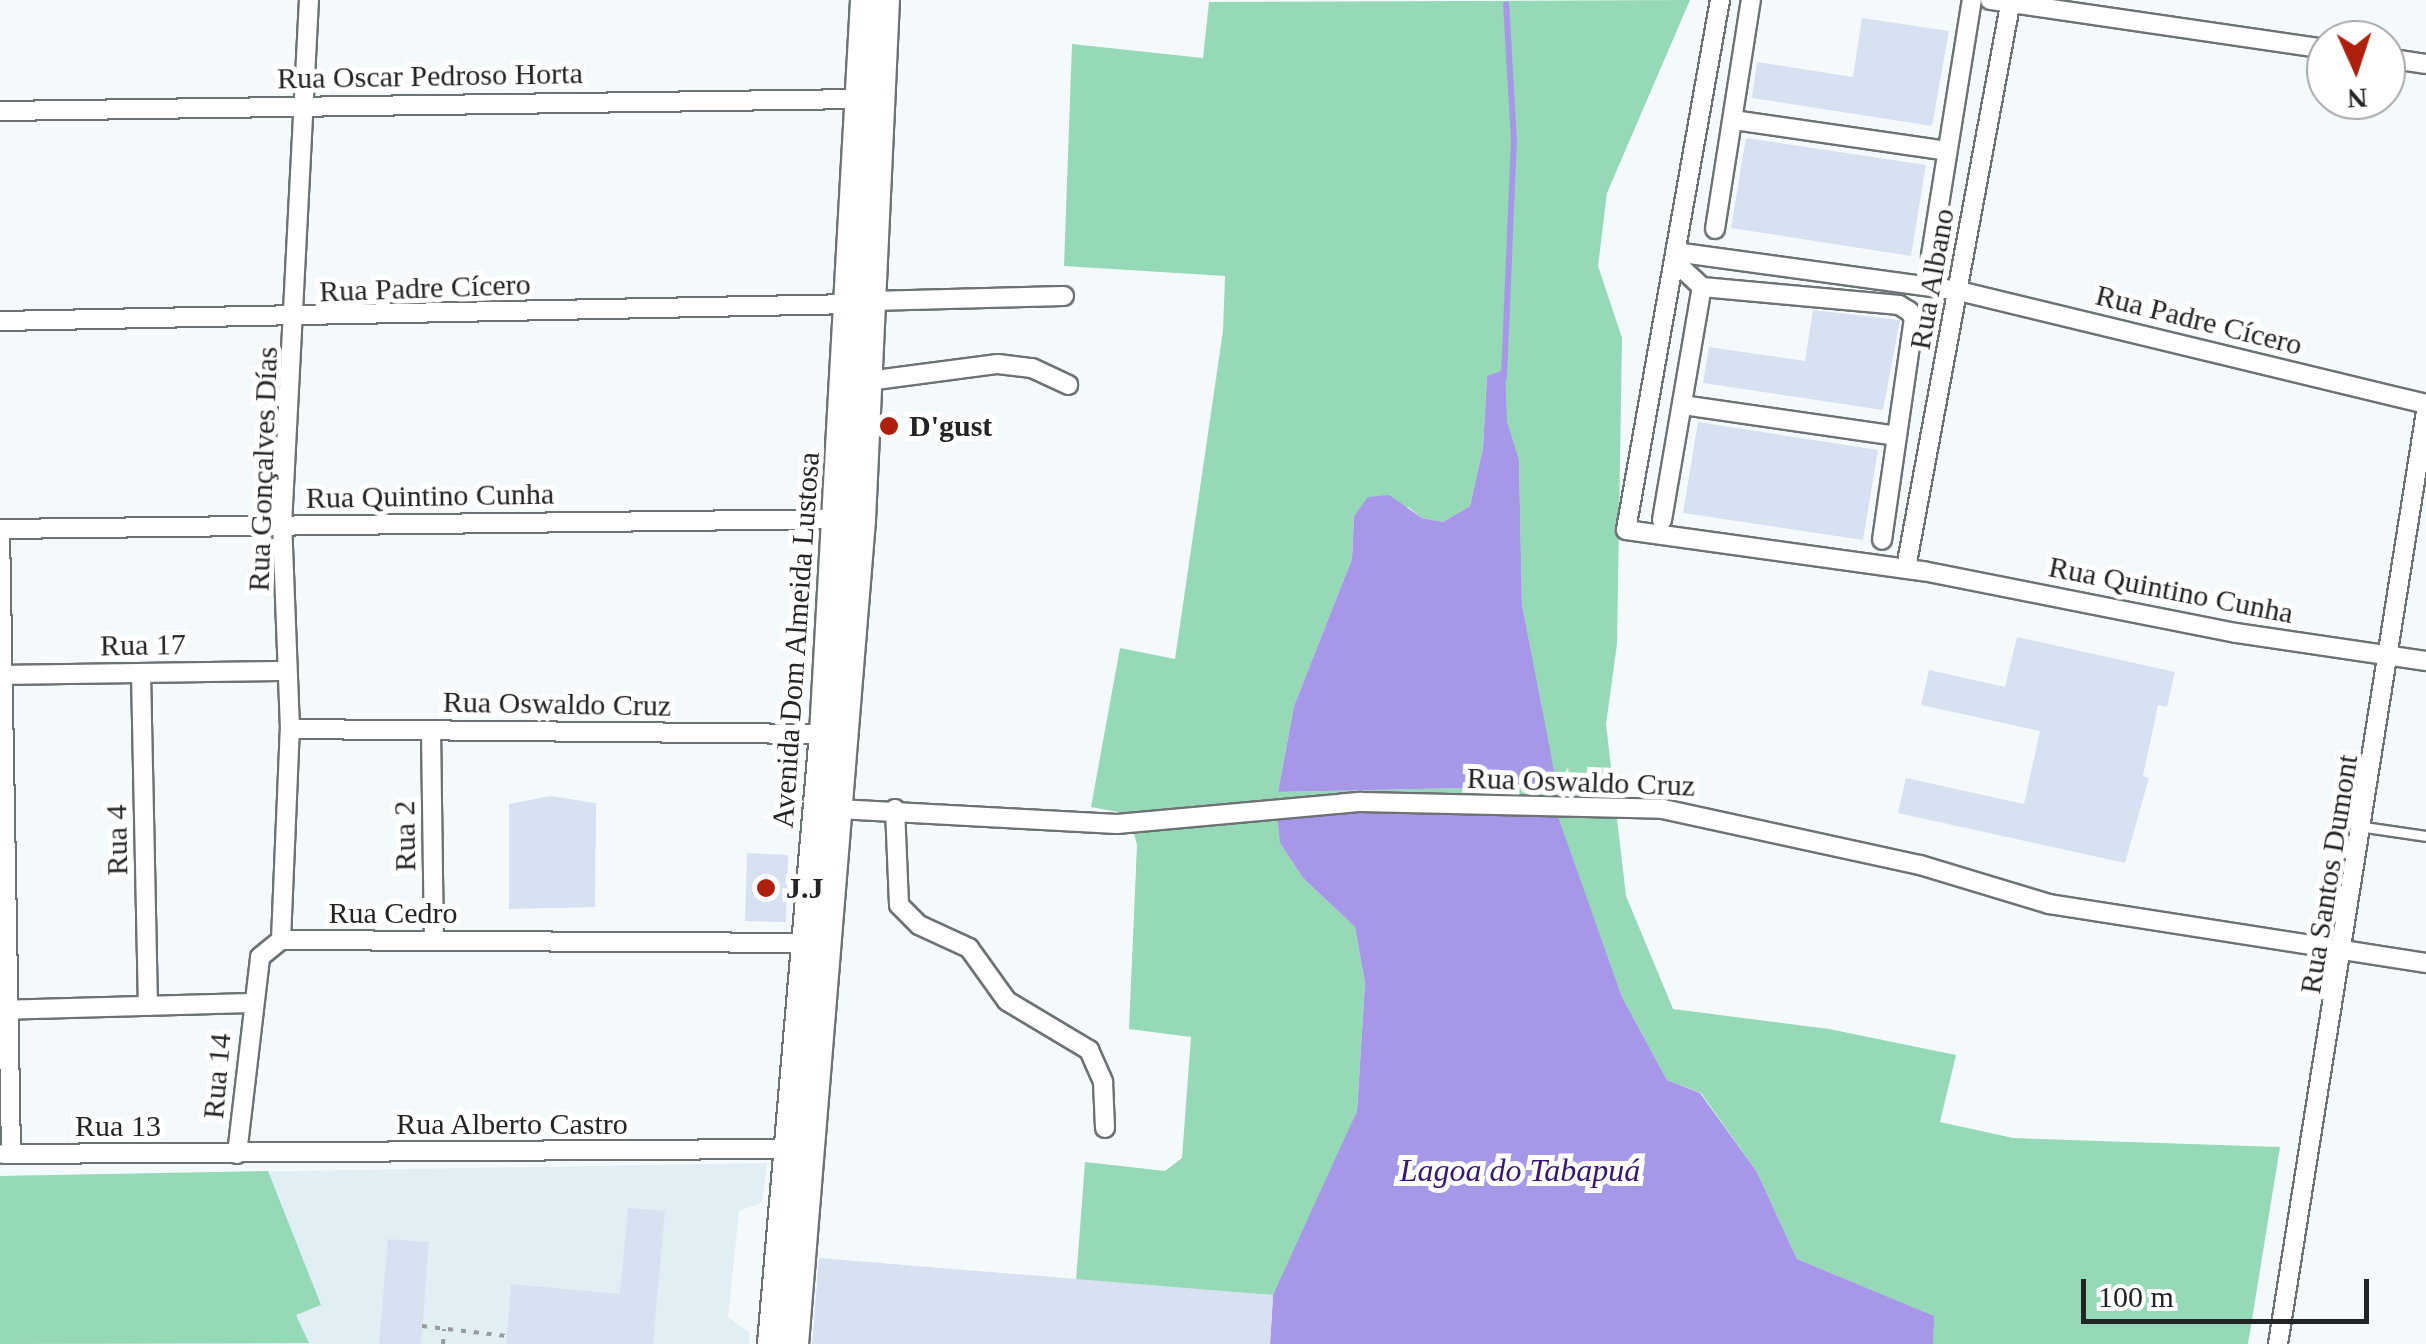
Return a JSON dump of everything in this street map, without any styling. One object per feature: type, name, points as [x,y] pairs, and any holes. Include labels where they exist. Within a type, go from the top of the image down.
[{"type":"main road","name":"Avenida Dom Almeida Lustosa","points":[[794,1344],[818,944],[824,734],[868,382],[861,302],[860,99],[865,0]]},
{"type":"main road","name":"Avenida Dom Almeida Lustosa","points":[[772,1344],[787,1149],[838,809],[861,302],[885,0]]},
{"type":"street","name":"Rua Gonçalves Días","points":[[281,940],[290,729],[282,525],[308,104],[309,0]]},
{"type":"street","points":[[1720,0],[1675,256],[1702,287],[1899,305],[1909,311],[1914,318],[1882,540]]},
{"type":"street","points":[[1715,229],[1752,0]]},
{"type":"street","points":[[1930,255],[1972,0]]},
{"type":"street","points":[[1990,0],[2306,46]]},
{"type":"street","name":"Rua Albano","points":[[1906,568],[2011,1]]},
{"type":"street","name":"Rua Oscar Pedroso Horta","points":[[0,110],[860,99]]},
{"type":"street","points":[[1733,120],[1948,151]]},
{"type":"street","name":"Rua Padre Cícero","points":[[1675,256],[1958,291],[2426,404]]},
{"type":"street","name":"Rua Quintino Cunha","points":[[1675,256],[1626,530],[1906,568],[2236,633],[2426,661]]},
{"type":"street","points":[[1662,520],[1702,287]]},
{"type":"street","name":"Rua Padre Cícero","points":[[0,321],[296,320],[1064,296]]},
{"type":"street","points":[[868,382],[998,364],[1032,368],[1068,385]]},
{"type":"street","points":[[1682,405],[1897,436]]},
{"type":"street","name":"Rua Santos Dumont","points":[[2278,1344],[2365,827],[2426,412]]},
{"type":"street","name":"Rua Quintino Cunha","points":[[0,529],[849,519]]},
{"type":"street","points":[[0,529],[5,1154]]},
{"type":"street","name":"Rua 17","points":[[1,675],[287,671]]},
{"type":"street","name":"Rua 4","points":[[142,672],[148,1006]]},
{"type":"street","name":"Rua Oswaldo Cruz","points":[[290,729],[824,734]]},
{"type":"street","name":"Rua 2","points":[[431,730],[434,941]]},
{"type":"street","name":"Rua Oswaldo Cruz","points":[[838,809],[1117,824],[1362,802],[1663,808],[1906,862],[2049,904],[2426,963]]},
{"type":"street","points":[[896,810],[894,886],[907,917],[958,938],[1007,1001],[1089,1050],[1103,1082],[1106,1128]]},
{"type":"street","points":[[4,1010],[251,1003],[260,957],[281,940]]},
{"type":"street","name":"Rua Cedro","points":[[281,940],[818,944]]},
{"type":"street","name":"Rua 14","points":[[237,1154],[251,1003]]},
{"type":"street","name":"Rua Alberto Castro","points":[[237,1154],[787,1149]]},
{"type":"street","name":"Rua 13","points":[[5,1154],[237,1154]]},
{"type":"lane","points":[[2365,827],[2426,836]]},
{"type":"path","points":[[422,1326],[506,1336]]},
{"type":"path","points":[[443,1344],[444,1329]]},
{"type":"shaded area","points":[[767,1163],[762,1203],[739,1211],[728,1317],[750,1333],[749,1344],[0,1344],[0,1176]]},
{"type":"green space","points":[[1690,0],[1607,193],[1598,266],[1622,338],[1617,644],[1606,724],[1626,896],[1673,1009],[1829,1029],[1956,1055],[1940,1122],[2013,1138],[2280,1147],[2248,1344],[1933,1344],[1933,1316],[1797,1259],[1757,1172],[1701,1093],[1667,1080],[1622,997],[1556,814],[1420,816],[1280,843],[1303,878],[1355,927],[1365,983],[1357,1111],[1318,1204],[1273,1295],[1076,1281],[1085,1162],[1165,1171],[1182,1158],[1191,1037],[1129,1029],[1137,845],[1129,814],[1091,807],[1120,648],[1175,659],[1223,331],[1225,276],[1064,266],[1072,44],[1203,58],[1209,2]],"holes":[[[1487,376],[1519,460],[1522,605],[1556,786],[1278,792],[1294,706],[1352,559],[1354,515],[1408,507],[1422,518],[1443,522],[1470,506],[1483,448]]]},
{"type":"green space","points":[[268,1171],[321,1305],[296,1315],[309,1343],[0,1344],[0,1176]]},
{"type":"water","points":[[1505,370],[1507,422],[1519,460],[1522,605],[1557,786],[1278,792],[1294,706],[1352,559],[1354,516],[1368,497],[1389,495],[1422,518],[1443,522],[1470,506],[1483,448],[1487,376]]},
{"type":"water","name":"Lagoa do Tabapuá","points":[[1277,812],[1557,814],[1622,997],[1667,1080],[1700,1093],[1757,1172],[1797,1259],[1934,1316],[1933,1344],[1270,1344],[1273,1295],[1357,1111],[1365,983],[1355,927],[1303,878],[1280,843]]},
{"type":"building","points":[[1862,18],[1949,31],[1932,126],[1752,98],[1757,62],[1853,77]]},
{"type":"building","points":[[1746,138],[1926,165],[1911,256],[1731,228]]},
{"type":"building","points":[[1813,310],[1900,320],[1883,410],[1703,383],[1709,347],[1805,361]]},
{"type":"building","points":[[1698,422],[1878,450],[1863,540],[1683,513]]},
{"type":"building","points":[[2017,637],[2175,672],[2167,707],[2158,705],[2143,776],[2149,778],[2125,863],[1898,813],[1906,778],[2024,804],[2040,731],[1921,705],[1929,670],[2005,687]]},
{"type":"building","points":[[550,796],[596,803],[595,907],[509,909],[509,804]]},
{"type":"building","name":"J.J","points":[[747,853],[788,855],[786,922],[745,921]]},
{"type":"building","points":[[628,1208],[665,1211],[653,1344],[506,1344],[511,1284],[620,1294]]},
{"type":"building","points":[[388,1239],[429,1242],[421,1344],[379,1344]]},
{"type":"building","points":[[819,1258],[1273,1295],[1270,1344],[812,1344]]},
{"type":"waterway","points":[[1504,377],[1514,141],[1506,4]]},
{"type":"place","name":"D'gust","points":[[889,426]]},
{"type":"place","name":"J.J","points":[[766,888]]}]
